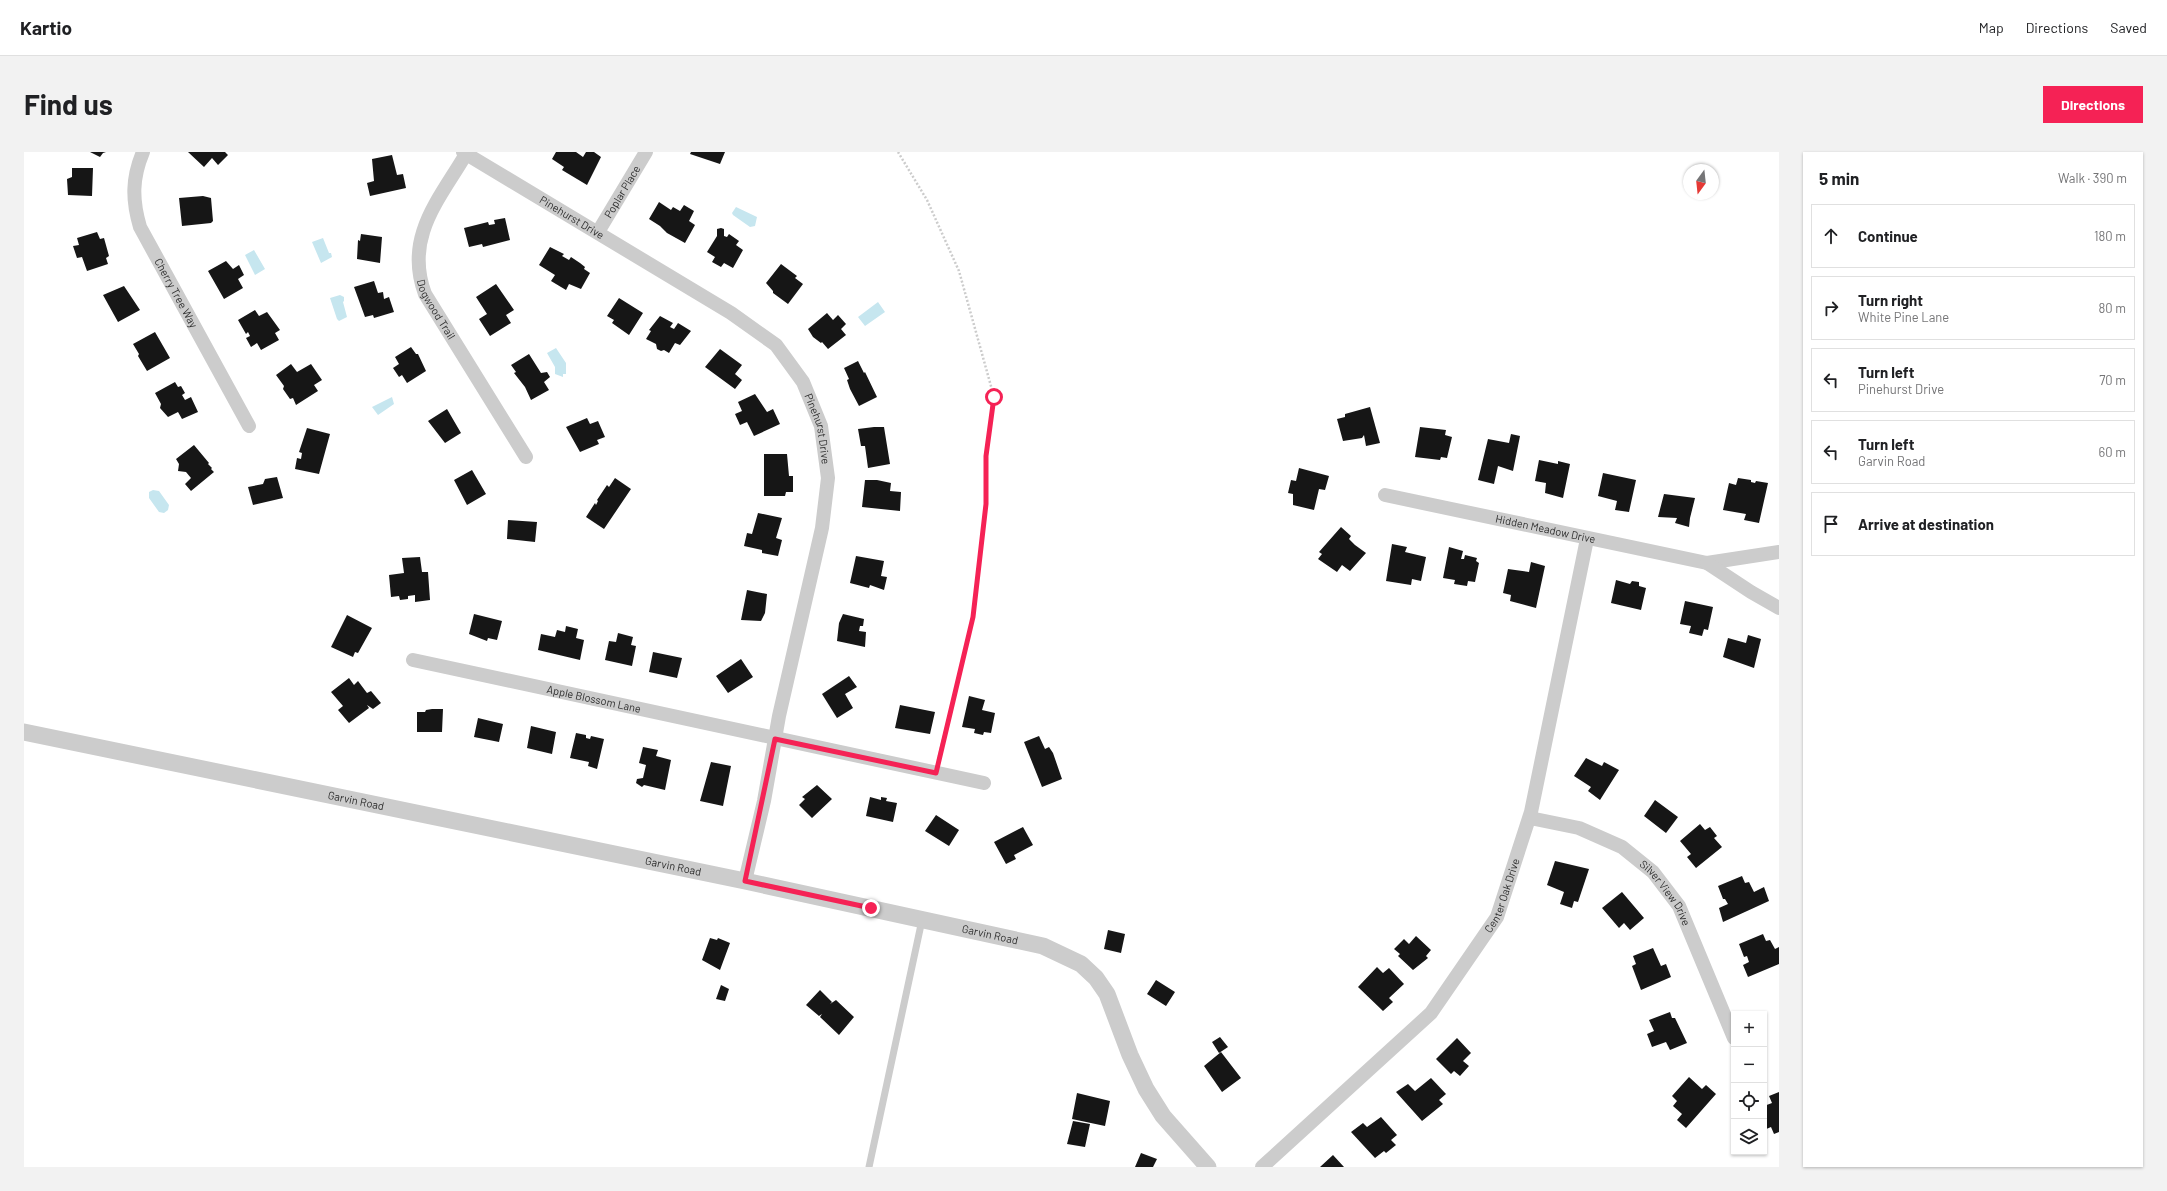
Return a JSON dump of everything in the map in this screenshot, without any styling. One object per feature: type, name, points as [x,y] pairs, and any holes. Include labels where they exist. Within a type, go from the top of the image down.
[{"type":"street","name":"Cherry Tree Way","points":[[143,152],[136,168],[133,191],[140,227],[249,426]]},
{"type":"street","name":"Poplar Place","points":[[598,232],[646,152]]},
{"type":"street","name":"Pinehurst Drive","points":[[465,153],[731,312],[776,345],[804,382],[821,426],[828,478],[822,528],[745,881]]},
{"type":"street","name":"Dogwood Trail","points":[[465,153],[426,223],[420,239],[418,259],[419,279],[425,294],[526,457]]},
{"type":"street","name":"Hidden Meadow Drive","points":[[1385,495],[1587,539],[1707,563],[1779,552]]},
{"type":"street","name":"Center Oak Drive","points":[[1262,1167],[1430,1013],[1497,917],[1530,818],[1587,539]]},
{"type":"street","name":"Hidden Meadow Drive","points":[[1707,563],[1751,592],[1779,608]]},
{"type":"street","name":"Apple Blossom Lane","points":[[413,660],[984,783]]},
{"type":"street","name":"Garvin Road","points":[[24,732],[745,881],[1044,946],[1081,964],[1096,978],[1107,994],[1130,1055],[1146,1089],[1163,1116],[1208,1167]]},
{"type":"street","name":"Silver View Drive","points":[[1530,818],[1579,828],[1622,847],[1653,872],[1679,906],[1731,1031]]},
{"type":"lane","points":[[869,1167],[922,920]]},
{"type":"path","points":[[898,152],[927,200],[959,271],[994,397],[986,456],[986,504],[973,617],[936,773]]},
{"type":"water","points":[[736,207],[757,217],[755,226],[750,227],[733,215],[732,213]]},
{"type":"water","points":[[323,238],[332,257],[321,263],[312,242]]},
{"type":"water","points":[[254,250],[265,269],[255,275],[245,255]]},
{"type":"water","points":[[340,295],[344,297],[343,302],[347,317],[339,321],[330,298]]},
{"type":"water","points":[[878,302],[885,312],[865,326],[858,317]]},
{"type":"water","points":[[556,348],[566,363],[566,374],[563,374],[563,377],[555,374],[555,367],[547,353]]},
{"type":"water","points":[[392,397],[394,404],[378,415],[372,407]]},
{"type":"water","points":[[153,490],[159,491],[169,505],[168,510],[164,513],[159,512],[149,498],[149,492]]},
{"type":"building","points":[[90,152],[106,152],[100,157]]},
{"type":"building","points":[[188,152],[225,152],[228,155],[218,165],[212,158],[204,167]]},
{"type":"building","points":[[556,152],[576,152],[583,157],[586,152],[594,152],[601,157],[587,185],[562,170],[564,167],[552,159]]},
{"type":"building","points":[[691,152],[725,152],[720,164],[690,154]]},
{"type":"building","points":[[392,155],[397,175],[403,174],[406,188],[370,196],[367,183],[374,181],[372,159]]},
{"type":"building","points":[[72,168],[93,168],[92,196],[68,195],[67,179],[72,177]]},
{"type":"building","points":[[203,196],[211,198],[213,221],[211,223],[182,226],[179,198]]},
{"type":"building","points":[[659,202],[671,210],[673,207],[680,211],[684,205],[694,211],[689,221],[695,225],[685,243],[667,233],[660,226],[649,219]]},
{"type":"building","points":[[505,218],[510,240],[483,247],[482,244],[469,247],[464,228],[488,222],[489,225],[495,224],[494,220]]},
{"type":"building","points":[[717,229],[724,229],[724,236],[727,237],[729,234],[739,241],[736,245],[743,250],[733,268],[724,263],[721,267],[712,262],[715,257],[707,252],[717,236]]},
{"type":"building","points":[[97,232],[100,239],[104,238],[109,256],[106,258],[108,264],[87,271],[82,257],[77,258],[73,246],[79,245],[77,238]]},
{"type":"building","points":[[361,234],[382,237],[380,263],[357,259],[358,240],[360,241]]},
{"type":"building","points":[[550,247],[564,254],[562,256],[569,260],[571,257],[585,267],[584,269],[590,273],[581,289],[569,284],[566,290],[551,281],[555,275],[539,265]]},
{"type":"building","points":[[226,261],[233,269],[239,265],[244,275],[238,279],[243,288],[224,299],[208,271]]},
{"type":"building","points":[[781,264],[797,276],[795,278],[803,284],[788,304],[773,293],[766,283]]},
{"type":"building","points":[[374,281],[378,293],[383,292],[384,299],[389,297],[394,312],[374,318],[373,315],[365,317],[354,287]]},
{"type":"building","points":[[496,284],[514,310],[506,315],[511,323],[490,336],[479,319],[487,314],[476,297]]},
{"type":"building","points":[[124,286],[140,310],[118,322],[103,295]]},
{"type":"building","points":[[619,298],[643,313],[629,335],[612,323],[614,320],[607,316]]},
{"type":"building","points":[[255,310],[259,316],[267,312],[280,330],[275,333],[279,340],[261,350],[257,343],[251,347],[246,338],[250,336],[248,332],[246,334],[238,320]]},
{"type":"building","points":[[827,313],[833,320],[838,315],[846,324],[841,329],[846,335],[828,349],[822,342],[821,343],[813,337],[808,329]]},
{"type":"building","points":[[660,316],[673,323],[670,327],[674,329],[678,323],[691,331],[680,345],[675,343],[669,353],[664,350],[661,351],[657,349],[656,344],[646,339],[651,331],[649,330]]},
{"type":"building","points":[[155,332],[170,358],[147,371],[133,344]]},
{"type":"building","points":[[411,347],[416,354],[418,354],[426,371],[407,383],[402,375],[399,377],[393,368],[399,364],[395,357]]},
{"type":"building","points":[[720,349],[742,365],[735,374],[742,380],[735,389],[705,367]]},
{"type":"building","points":[[529,354],[541,373],[547,372],[550,377],[544,382],[549,390],[531,400],[525,387],[514,373],[516,372],[511,365]]},
{"type":"building","points":[[858,361],[877,397],[859,406],[850,389],[847,380],[849,379],[844,368]]},
{"type":"building","points":[[291,364],[297,372],[311,364],[322,380],[314,385],[318,391],[296,405],[293,398],[290,399],[283,389],[284,386],[276,375]]},
{"type":"building","points":[[175,382],[178,387],[181,386],[185,393],[182,395],[185,400],[191,397],[198,412],[182,419],[178,412],[168,417],[160,408],[161,404],[155,393]]},
{"type":"building","points":[[755,394],[767,412],[773,409],[780,424],[754,436],[747,422],[740,425],[735,414],[742,411],[738,402]]},
{"type":"building","points":[[1370,407],[1380,443],[1366,446],[1364,435],[1362,438],[1343,441],[1337,419],[1345,417],[1345,414]]},
{"type":"building","points":[[447,409],[461,433],[445,443],[428,421]]},
{"type":"building","points":[[587,418],[590,424],[598,421],[605,437],[597,440],[599,444],[580,452],[566,427]]},
{"type":"building","points":[[884,427],[890,464],[868,468],[865,446],[861,446],[858,429]]},
{"type":"building","points":[[1420,427],[1446,430],[1445,435],[1452,437],[1447,458],[1441,457],[1440,460],[1415,457]]},
{"type":"building","points":[[307,428],[330,434],[319,474],[295,469],[297,458],[301,459],[302,453],[299,452]]},
{"type":"building","points":[[1511,434],[1520,436],[1513,471],[1498,466],[1494,484],[1478,480],[1488,439],[1509,443]]},
{"type":"building","points":[[194,445],[209,463],[208,464],[214,472],[191,491],[185,484],[191,478],[186,472],[178,471],[179,464],[176,459]]},
{"type":"building","points":[[764,454],[787,454],[789,476],[793,476],[793,492],[786,492],[785,496],[764,496]]},
{"type":"building","points":[[1539,460],[1558,464],[1558,461],[1570,464],[1563,498],[1545,493],[1546,483],[1535,481]]},
{"type":"building","points":[[1299,468],[1329,476],[1325,490],[1319,489],[1314,510],[1293,505],[1293,494],[1288,493],[1291,480],[1296,481]]},
{"type":"building","points":[[472,470],[486,494],[467,505],[454,480]]},
{"type":"building","points":[[1603,473],[1636,480],[1629,512],[1615,510],[1617,501],[1598,496]]},
{"type":"building","points":[[277,477],[283,498],[253,505],[248,487],[263,484],[265,479]]},
{"type":"building","points":[[615,478],[631,489],[604,529],[586,517],[595,503],[596,505],[597,500],[607,485],[609,487]]},
{"type":"building","points":[[1738,478],[1751,480],[1751,482],[1755,483],[1756,481],[1768,483],[1759,523],[1744,520],[1746,514],[1723,510],[1729,483],[1736,485]]},
{"type":"building","points":[[865,480],[877,480],[891,483],[890,491],[901,492],[900,511],[862,507]]},
{"type":"building","points":[[1664,494],[1695,498],[1689,527],[1675,523],[1677,518],[1658,517]]},
{"type":"building","points":[[758,513],[782,518],[776,538],[782,540],[778,556],[762,553],[762,550],[744,546],[747,533],[752,534]]},
{"type":"building","points":[[508,520],[537,522],[535,542],[507,539]]},
{"type":"building","points":[[1341,527],[1351,536],[1349,539],[1366,553],[1350,571],[1342,565],[1337,572],[1318,559],[1322,554],[1319,552]]},
{"type":"building","points":[[1392,544],[1407,547],[1405,552],[1426,557],[1421,581],[1412,579],[1411,585],[1386,581]]},
{"type":"building","points":[[1449,547],[1463,551],[1461,559],[1464,559],[1465,555],[1477,558],[1476,561],[1479,563],[1475,582],[1468,581],[1467,586],[1454,584],[1455,580],[1443,578]]},
{"type":"building","points":[[856,556],[884,561],[881,576],[887,577],[884,590],[870,585],[869,588],[850,583]]},
{"type":"building","points":[[420,557],[422,572],[428,572],[430,600],[415,602],[415,595],[408,596],[408,599],[400,600],[399,596],[391,597],[389,575],[404,573],[402,558]]},
{"type":"building","points":[[1531,562],[1545,566],[1536,608],[1510,601],[1511,595],[1503,593],[1508,569],[1529,572]]},
{"type":"building","points":[[1616,580],[1630,584],[1632,581],[1639,582],[1639,586],[1646,588],[1641,610],[1611,603]]},
{"type":"building","points":[[747,590],[767,594],[765,613],[761,621],[741,620]]},
{"type":"building","points":[[1685,601],[1713,607],[1708,630],[1704,629],[1702,636],[1689,633],[1691,626],[1680,624]]},
{"type":"building","points":[[474,614],[502,621],[497,640],[488,638],[487,641],[469,634]]},
{"type":"building","points":[[843,614],[864,619],[863,626],[860,626],[859,631],[866,632],[865,647],[837,641],[839,623]]},
{"type":"building","points":[[347,615],[372,628],[358,653],[355,652],[353,657],[331,647]]},
{"type":"building","points":[[566,626],[578,629],[576,638],[584,640],[580,660],[538,650],[541,634],[555,637],[557,630],[565,632]]},
{"type":"building","points":[[618,633],[633,637],[631,645],[636,646],[632,666],[605,660],[609,641],[616,642]]},
{"type":"building","points":[[1748,635],[1761,639],[1754,668],[1723,657],[1728,638],[1746,643]]},
{"type":"building","points":[[653,652],[682,658],[677,678],[649,672]]},
{"type":"building","points":[[741,659],[753,677],[728,693],[716,676]]},
{"type":"building","points":[[849,676],[857,687],[845,694],[853,708],[837,718],[822,694]]},
{"type":"building","points":[[349,678],[354,685],[358,681],[367,693],[371,691],[381,703],[373,709],[367,705],[369,708],[349,723],[338,710],[343,706],[331,692]]},
{"type":"building","points":[[969,696],[985,700],[982,710],[995,713],[991,733],[984,732],[983,735],[974,733],[975,729],[962,727]]},
{"type":"building","points":[[900,705],[935,712],[930,734],[895,728]]},
{"type":"building","points":[[443,709],[442,732],[417,732],[417,712],[425,712],[426,710]]},
{"type":"building","points":[[478,718],[503,724],[499,742],[474,737]]},
{"type":"building","points":[[531,726],[556,732],[552,754],[527,748]]},
{"type":"building","points":[[576,733],[586,735],[586,738],[590,739],[591,736],[604,739],[597,769],[588,766],[589,762],[570,758]]},
{"type":"building","points":[[1039,736],[1045,749],[1049,747],[1053,753],[1062,779],[1042,787],[1024,742]]},
{"type":"building","points":[[643,747],[658,750],[656,756],[671,760],[665,790],[644,785],[642,787],[636,783],[637,779],[643,778],[646,765],[639,763]]},
{"type":"building","points":[[1586,758],[1602,766],[1604,762],[1619,770],[1600,800],[1588,791],[1591,787],[1574,776]]},
{"type":"building","points":[[711,762],[731,766],[723,806],[700,801]]},
{"type":"building","points":[[817,785],[832,799],[812,818],[799,805],[805,799],[802,797]]},
{"type":"building","points":[[870,797],[881,800],[881,797],[887,798],[886,801],[897,803],[893,822],[866,816]]},
{"type":"building","points":[[1655,800],[1678,817],[1666,833],[1644,816]]},
{"type":"building","points":[[936,815],[959,830],[949,846],[925,831]]},
{"type":"building","points":[[1700,824],[1705,830],[1710,827],[1717,836],[1714,838],[1722,847],[1696,868],[1687,857],[1691,854],[1680,841]]},
{"type":"building","points":[[1023,827],[1033,845],[1014,855],[1016,859],[1006,864],[994,842]]},
{"type":"building","points":[[1555,861],[1589,869],[1578,902],[1574,901],[1572,908],[1560,904],[1564,892],[1547,885]]},
{"type":"building","points":[[1742,876],[1745,883],[1749,882],[1754,892],[1764,887],[1769,901],[1723,922],[1719,908],[1728,904],[1725,899],[1723,899],[1718,886]]},
{"type":"building","points":[[1622,892],[1644,918],[1630,930],[1624,923],[1619,928],[1602,908]]},
{"type":"building","points":[[1108,930],[1125,934],[1121,953],[1104,949]]},
{"type":"building","points":[[1763,934],[1766,941],[1770,940],[1775,949],[1779,947],[1779,964],[1748,977],[1743,965],[1749,962],[1747,956],[1744,957],[1739,944]]},
{"type":"building","points":[[1416,936],[1431,950],[1426,956],[1428,958],[1413,970],[1398,956],[1400,954],[1394,949],[1404,939],[1409,944]]},
{"type":"building","points":[[710,938],[717,940],[718,938],[730,943],[720,970],[702,960]]},
{"type":"building","points":[[1653,948],[1661,966],[1666,964],[1671,977],[1641,990],[1632,966],[1636,964],[1633,956]]},
{"type":"building","points":[[1377,967],[1383,973],[1389,968],[1404,984],[1389,998],[1393,1002],[1383,1011],[1358,987]]},
{"type":"building","points":[[1156,980],[1175,992],[1166,1006],[1147,994]]},
{"type":"building","points":[[721,985],[729,989],[725,1001],[716,999]]},
{"type":"building","points":[[820,990],[832,1002],[830,1004],[836,1000],[854,1017],[839,1035],[820,1017],[822,1014],[819,1016],[806,1005]]},
{"type":"building","points":[[1670,1012],[1672,1018],[1675,1018],[1687,1043],[1670,1050],[1666,1042],[1652,1047],[1647,1034],[1654,1031],[1649,1020]]},
{"type":"building","points":[[1220,1037],[1228,1047],[1219,1053],[1212,1042]]},
{"type":"building","points":[[1457,1038],[1471,1053],[1463,1061],[1469,1066],[1460,1076],[1454,1071],[1451,1074],[1436,1059]]},
{"type":"building","points":[[1221,1052],[1241,1078],[1222,1092],[1204,1066]]},
{"type":"building","points":[[1689,1077],[1702,1089],[1706,1085],[1716,1094],[1686,1128],[1677,1120],[1682,1114],[1673,1106],[1677,1101],[1672,1096]]},
{"type":"building","points":[[1431,1078],[1446,1094],[1439,1100],[1443,1104],[1422,1121],[1396,1092],[1408,1084],[1415,1091]]},
{"type":"building","points":[[1779,1092],[1779,1132],[1774,1134],[1771,1127],[1767,1129],[1767,1105],[1772,1103],[1769,1096]]},
{"type":"building","points":[[1077,1093],[1110,1101],[1105,1126],[1072,1119]]},
{"type":"building","points":[[1381,1117],[1397,1135],[1391,1140],[1396,1145],[1386,1153],[1384,1151],[1375,1158],[1351,1132],[1363,1123],[1367,1127]]},
{"type":"building","points":[[1073,1121],[1090,1124],[1085,1147],[1067,1144]]},
{"type":"building","points":[[1141,1153],[1157,1159],[1153,1167],[1135,1167]]},
{"type":"building","points":[[1333,1155],[1344,1167],[1320,1167]]},
{"type":"route","points":[[871,908],[745,881],[764,801],[775,739],[936,773],[973,617],[986,504],[986,456],[994,397]]}]
